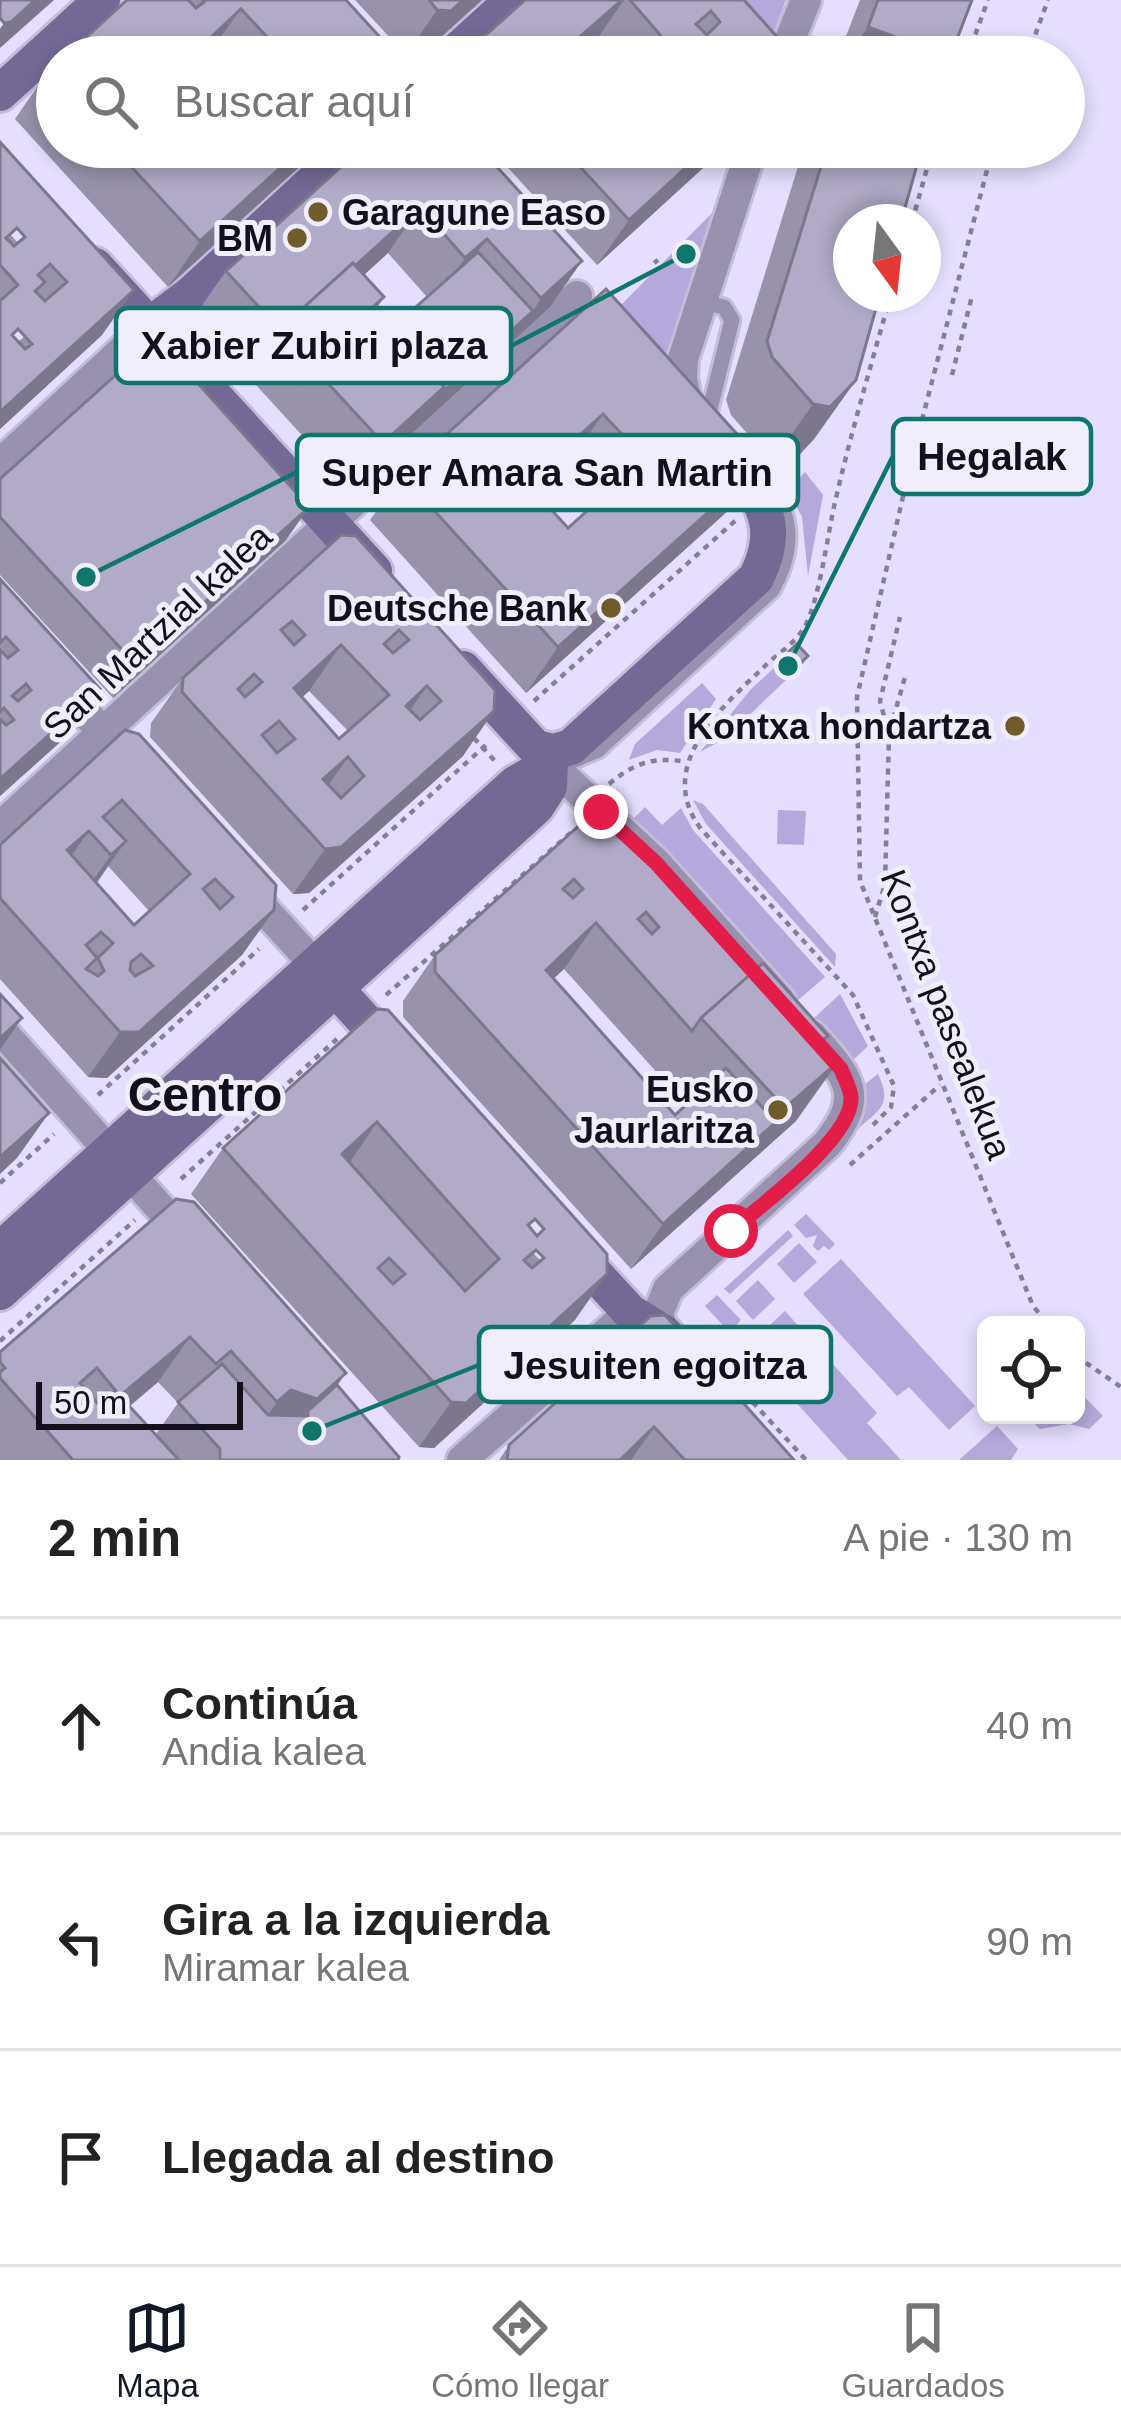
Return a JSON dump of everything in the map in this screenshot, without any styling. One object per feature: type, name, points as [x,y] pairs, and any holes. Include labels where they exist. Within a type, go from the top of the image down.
[{"type":"main road","points":[[63,36],[102,0]]},
{"type":"main road","points":[[473,36],[513,0]]},
{"type":"main road","points":[[0,93],[36,60]]},
{"type":"main road","points":[[150,325],[190,295],[328,168]]},
{"type":"main road","points":[[70,237],[404,604]]},
{"type":"main road","points":[[532,744],[553,752],[571,747],[756,578],[768,545],[765,511],[749,482],[711,444]]},
{"type":"main road","points":[[0,1292],[119,1163],[315,979],[544,798],[549,787],[532,744],[434,638]]},
{"type":"main road","points":[[315,979],[362,1017],[422,1083]]},
{"type":"main road","points":[[0,1250],[119,1163]]},
{"type":"main road","points":[[548,1222],[629,1312],[708,1368]]},
{"type":"street","points":[[791,36],[806,0]]},
{"type":"street","points":[[711,444],[689,411],[683,359],[745,168]]},
{"type":"street","name":"San Martzial kalea","points":[[0,827],[577,297]]},
{"type":"street","points":[[0,464],[150,325]]},
{"type":"street","points":[[656,383],[711,444]]},
{"type":"street","points":[[0,619],[133,766]]},
{"type":"street","points":[[532,744],[656,863],[841,1069],[851,1097],[847,1120],[827,1144],[668,1289],[658,1314],[664,1333]]},
{"type":"street","points":[[222,864],[281,929],[315,979]]},
{"type":"street","points":[[0,1029],[202,1254]]},
{"type":"street","points":[[462,1460],[629,1312]]},
{"type":"lane","points":[[711,444],[749,502],[755,535]]},
{"type":"path","points":[[975,36],[988,0]]},
{"type":"path","points":[[1035,36],[1048,0]]},
{"type":"path","points":[[917,204],[927,168]]},
{"type":"path","name":"Kontxa pasealekua","points":[[987,168],[857,697],[860,881],[1042,1316]]},
{"type":"path","points":[[952,375],[972,296]]},
{"type":"path","points":[[943,335],[960,339]]},
{"type":"path","points":[[0,1183],[483,748],[532,744],[737,519],[741,509]]},
{"type":"path","points":[[889,735],[880,701],[900,617]]},
{"type":"path","points":[[874,917],[885,884],[889,735],[905,677]]},
{"type":"path","points":[[468,731],[483,748]]},
{"type":"path","points":[[686,762],[682,786],[691,816],[842,979],[862,1010],[896,1094],[891,1107],[862,1135]]},
{"type":"path","points":[[182,1178],[563,837],[601,812]]},
{"type":"path","points":[[839,1174],[942,1083]]},
{"type":"path","points":[[0,1341],[135,1220]]},
{"type":"path","points":[[1085,1362],[1121,1388]]},
{"type":"path","points":[[708,1368],[806,1460]]},
{"type":"shaded area","points":[[729,0],[786,0],[772,36],[762,36]]},
{"type":"shaded area","points":[[714,211],[688,297],[664,361],[619,307]]},
{"type":"shaded area","points":[[805,472],[823,495],[808,576],[802,517],[788,490]]},
{"type":"shaded area","points":[[774,668],[786,680],[724,739],[700,752],[751,689]]},
{"type":"shaded area","points":[[702,683],[716,699],[680,753],[657,750],[629,760],[635,744]]},
{"type":"shaded area","points":[[693,800],[703,804],[836,954],[835,967],[706,824]]},
{"type":"shaded area","points":[[645,807],[662,825],[681,808],[693,830],[825,977],[797,1001],[634,818]]},
{"type":"shaded area","points":[[778,810],[806,811],[804,845],[777,844]]},
{"type":"shaded area","points":[[840,994],[868,1046],[851,1062],[813,1019]]},
{"type":"shaded area","points":[[878,1074],[884,1100],[857,1130],[865,1102],[860,1088]]},
{"type":"shaded area","points":[[806,1214],[835,1244],[829,1250],[824,1246],[818,1251],[813,1246],[817,1235],[806,1238],[794,1225]]},
{"type":"shaded area","points":[[788,1230],[793,1236],[730,1294],[724,1289]]},
{"type":"shaded area","points":[[799,1243],[817,1262],[794,1283],[777,1264]]},
{"type":"shaded area","points":[[841,1259],[975,1406],[949,1430],[909,1387],[897,1396],[803,1294]]},
{"type":"shaded area","points":[[758,1280],[775,1299],[753,1320],[736,1301]]},
{"type":"shaded area","points":[[717,1295],[741,1320],[735,1326],[740,1332],[734,1337],[705,1306]]},
{"type":"shaded area","points":[[785,1311],[877,1413],[867,1423],[901,1460],[848,1460],[746,1347]]},
{"type":"shaded area","points":[[1085,1397],[1103,1416],[1089,1429],[1069,1424],[1085,1424]]},
{"type":"shaded area","points":[[997,1426],[1018,1449],[1011,1460],[959,1460]]},
{"type":"building","points":[[0,0],[35,0],[4,23]]},
{"type":"building","points":[[127,0],[188,0],[196,8],[203,0],[346,0],[379,36],[266,36],[241,9],[212,36],[88,36]]},
{"type":"building","points":[[429,0],[463,0],[451,11],[437,10]]},
{"type":"building","points":[[525,0],[622,0],[581,36],[485,36]]},
{"type":"building","points":[[630,0],[744,0],[776,36],[661,36]],"holes":[[[711,11],[720,22],[707,35],[696,24]]]},
{"type":"building","points":[[878,0],[972,0],[958,36],[893,36],[868,27]]},
{"type":"building","points":[[0,142],[134,290],[0,412],[0,301],[18,285],[0,265]],"holes":[[[17,228],[25,237],[14,246],[6,238]],[[50,264],[67,282],[45,301],[35,291],[45,282],[38,275]],[[18,329],[32,344],[25,349],[12,335]]]},
{"type":"building","points":[[132,168],[280,168],[200,241]]},
{"type":"building","points":[[340,168],[498,168],[582,261],[541,298],[487,239],[465,258],[420,207],[282,332],[226,271]]},
{"type":"building","points":[[581,168],[685,168],[629,220]]},
{"type":"building","points":[[821,168],[916,168],[906,204],[833,204],[833,312],[875,312],[856,380],[830,407],[813,404],[772,357],[767,341]]},
{"type":"building","points":[[478,252],[533,311],[435,399],[444,387],[391,329]]},
{"type":"building","points":[[353,263],[384,297],[321,353],[291,319]]},
{"type":"building","points":[[606,289],[763,463],[558,647],[402,475]],"holes":[[[603,414],[645,459],[568,528],[527,483]]]},
{"type":"building","points":[[375,311],[444,387],[383,443],[312,366]]},
{"type":"building","points":[[157,338],[309,507],[136,665],[0,517],[0,479]]},
{"type":"building","points":[[341,535],[356,536],[495,690],[494,711],[341,847],[325,849],[182,692],[183,678]],"holes":[[[292,621],[305,635],[294,645],[281,630]],[[399,630],[409,640],[393,653],[384,644]],[[341,645],[389,695],[339,739],[294,688]],[[254,674],[262,682],[245,697],[238,689]],[[427,686],[441,701],[420,720],[406,706]],[[279,721],[295,739],[277,753],[262,735]],[[348,757],[364,776],[341,798],[323,779]]]},
{"type":"building","points":[[0,579],[100,689],[0,779],[0,719],[6,725],[14,720],[4,708],[0,712],[0,650],[8,658],[18,650],[6,637],[0,643]],"holes":[[[26,684],[31,690],[18,701],[12,696]]]},
{"type":"building","points":[[797,644],[808,656],[792,671],[781,659]]},
{"type":"building","points":[[125,730],[139,734],[276,885],[274,910],[139,1032],[120,1032],[0,898],[0,845]],"holes":[[[122,800],[190,874],[134,925],[67,850],[89,831],[111,855],[126,841],[103,817]],[[215,879],[233,897],[220,909],[203,889]],[[101,932],[113,943],[98,958],[104,971],[98,976],[86,969],[97,958],[86,945]],[[141,954],[153,966],[135,976],[131,962]]]},
{"type":"building","points":[[592,814],[608,814],[752,974],[692,1031],[596,923],[546,970],[675,1115],[726,1068],[776,1122],[663,1224],[435,972],[435,955]],"holes":[[[574,879],[583,889],[573,898],[563,889]],[[646,912],[659,927],[652,934],[638,919]]]},
{"type":"building","points":[[763,963],[828,1036],[820,1042],[838,1062],[785,1108],[701,1018]]},
{"type":"building","points":[[0,994],[22,1018],[0,1038]]},
{"type":"building","points":[[377,1009],[388,1010],[607,1254],[607,1274],[466,1403],[451,1402],[223,1148]],"holes":[[[377,1122],[499,1259],[465,1291],[342,1154]],[[535,1219],[544,1229],[537,1236],[528,1225]],[[536,1250],[544,1258],[532,1268],[524,1260]],[[389,1258],[405,1274],[393,1284],[378,1268]]]},
{"type":"building","points":[[0,1058],[49,1113],[0,1157]]},
{"type":"building","points":[[176,1199],[194,1202],[346,1373],[317,1399],[291,1390],[277,1402],[231,1351],[216,1364],[190,1337],[120,1396],[179,1460],[73,1460],[0,1378],[5,1368],[0,1352]],"holes":[[[97,1368],[116,1391],[99,1405],[80,1383]]]},
{"type":"building","points":[[665,1315],[794,1460],[685,1460],[654,1427],[620,1460],[507,1460],[509,1445],[651,1316]]},
{"type":"building","points":[[222,1364],[268,1415],[308,1416],[337,1385],[398,1460],[220,1460],[220,1449],[178,1402]]},
{"type":"place","name":"Garagune Easo","points":[[318,212]]},
{"type":"place","name":"BM","points":[[297,238]]},
{"type":"place","name":"Xabier Zubiri plaza","points":[[686,254]]},
{"type":"place","name":"Super Amara San Martin","points":[[86,577]]},
{"type":"place","name":"Deutsche Bank","points":[[611,608]]},
{"type":"place","name":"Hegalak","points":[[788,666]]},
{"type":"place","name":"Kontxa hondartza","points":[[1015,726]]},
{"type":"place","name":"Eusko Jaurlaritza","points":[[778,1110]]},
{"type":"place","name":"Jesuiten egoitza","points":[[312,1431]]},
{"type":"district","name":"Centro","points":[[205,1094]]},
{"type":"route","points":[[601,812],[656,863],[841,1069],[851,1097],[847,1120],[827,1144],[731,1231]]}]
